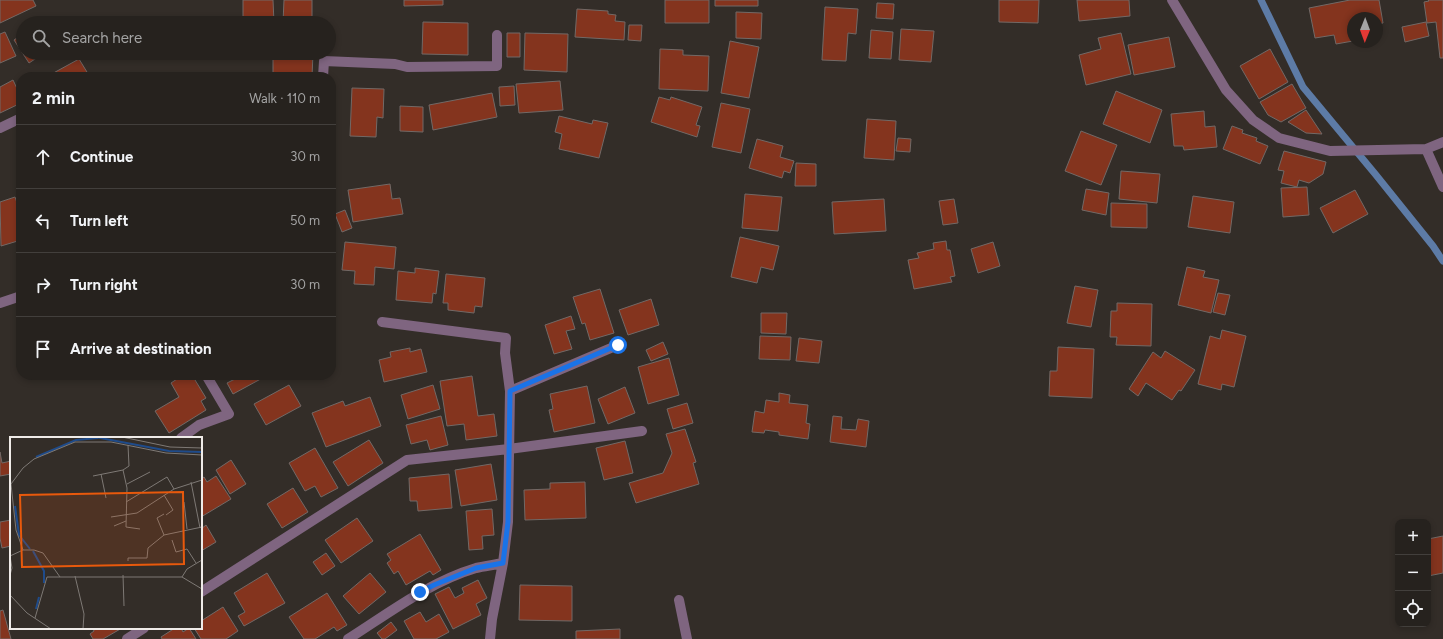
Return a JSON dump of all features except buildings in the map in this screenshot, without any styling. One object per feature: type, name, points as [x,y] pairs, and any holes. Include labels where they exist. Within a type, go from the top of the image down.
[{"type":"street","points":[[1172,0],[1226,90],[1253,120],[1279,138],[1330,151],[1426,149],[1443,142]]},
{"type":"street","points":[[323,72],[324,60],[395,64],[407,67],[497,66],[497,35]]},
{"type":"street","points":[[0,128],[16,120]]},
{"type":"street","points":[[1426,149],[1443,187]]},
{"type":"street","points":[[0,302],[16,297]]},
{"type":"street","points":[[382,322],[506,338],[505,353],[510,391],[508,522],[503,563],[492,619],[490,639]]},
{"type":"street","points":[[510,391],[618,345]]},
{"type":"street","points":[[182,437],[199,425],[229,414],[209,380]]},
{"type":"street","points":[[202,591],[407,460],[509,449],[642,430]]},
{"type":"street","points":[[348,639],[420,592],[434,585],[476,568],[503,563]]},
{"type":"street","points":[[678,600],[687,639]]},
{"type":"street","points":[[127,639],[142,629]]},
{"type":"waterway","points":[[1261,0],[1303,87],[1376,175],[1433,246],[1443,261]]},
{"type":"route","points":[[420,592],[476,568],[503,563],[508,522],[510,391],[618,345]]}]
